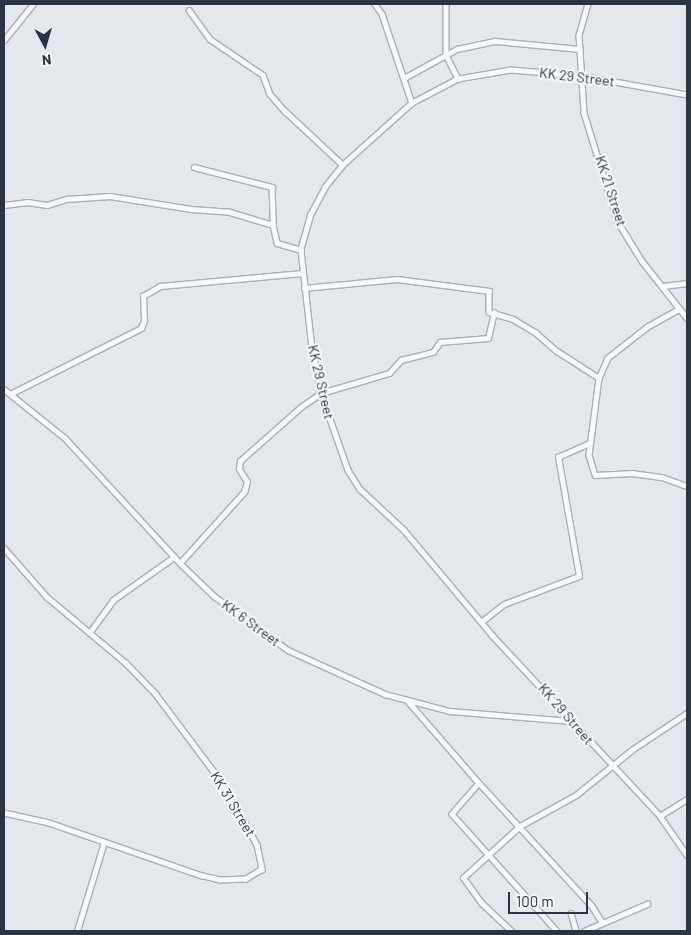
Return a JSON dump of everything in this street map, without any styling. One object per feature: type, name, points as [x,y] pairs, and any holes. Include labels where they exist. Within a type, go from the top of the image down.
[{"type":"street","points":[[4,40],[33,4]]},
{"type":"street","points":[[375,4],[382,14],[412,103]]},
{"type":"street","points":[[446,4],[446,55],[458,79]]},
{"type":"street","name":"KK 21 Street","points":[[588,4],[579,35],[580,76],[584,113],[618,222],[642,261],[687,318]]},
{"type":"street","points":[[189,10],[210,39],[263,75],[270,94],[285,111],[343,164]]},
{"type":"street","points":[[404,78],[457,49],[495,41],[580,49]]},
{"type":"street","name":"KK 29 Street","points":[[687,95],[580,76],[511,70],[458,79],[412,103],[343,164],[326,186],[311,214],[301,250],[304,288],[321,393],[339,452],[360,489],[404,530],[481,622],[660,816],[687,855]]},
{"type":"street","points":[[194,167],[272,187],[273,225],[277,243],[301,250]]},
{"type":"street","points":[[4,205],[28,202],[47,205],[68,199],[110,196],[191,209],[230,212],[273,225]]},
{"type":"street","points":[[10,394],[144,326],[142,296],[160,286],[302,273]]},
{"type":"street","points":[[304,288],[397,280],[485,290],[491,293],[488,309],[494,314],[513,319],[535,332],[557,351],[599,378]]},
{"type":"street","points":[[663,286],[687,283]]},
{"type":"street","points":[[680,309],[616,349],[599,378],[589,443],[595,475],[632,473],[662,477],[687,486]]},
{"type":"street","points":[[180,563],[244,492],[247,482],[239,469],[240,461],[321,393],[389,373],[401,360],[433,352],[440,342],[488,338],[494,314]]},
{"type":"street","name":"KK 6 Street","points":[[4,389],[65,438],[174,557],[214,596],[288,650],[385,694],[450,711],[571,721]]},
{"type":"street","points":[[481,622],[504,604],[579,576],[558,457],[589,443]]},
{"type":"street","name":"KK 31 Street","points":[[4,548],[47,597],[90,632],[155,693],[208,764],[257,845],[262,869],[254,877],[220,880],[49,823],[4,813]]},
{"type":"street","points":[[90,632],[113,600],[174,557]]},
{"type":"street","points":[[407,700],[520,826],[541,854],[592,906],[602,922]]},
{"type":"street","points":[[511,931],[482,904],[463,878],[520,826],[576,796],[612,765],[687,713]]},
{"type":"street","points":[[479,782],[452,814],[557,931]]},
{"type":"street","points":[[660,816],[687,799]]},
{"type":"street","points":[[77,931],[104,842]]},
{"type":"street","points":[[584,931],[647,904]]},
{"type":"street","points":[[571,913],[576,931]]}]
